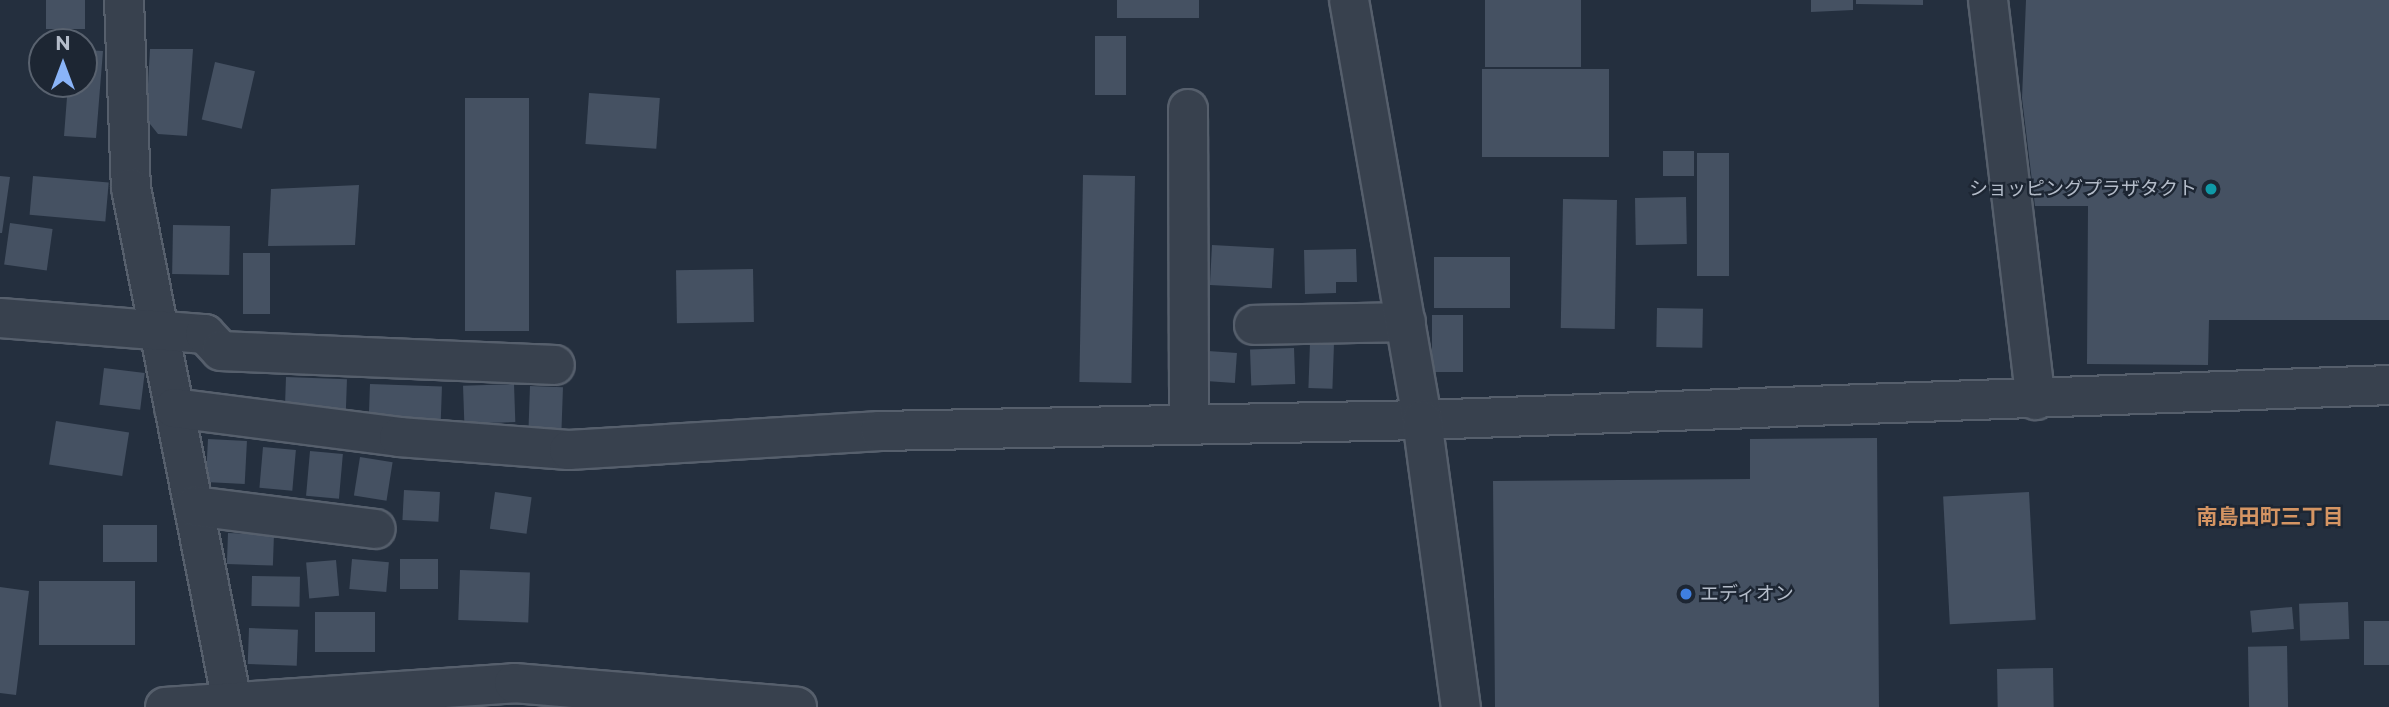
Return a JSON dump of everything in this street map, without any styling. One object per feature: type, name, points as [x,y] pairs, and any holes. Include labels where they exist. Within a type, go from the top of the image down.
[{"type":"street","points":[[124,0],[131,188],[233,703]]},
{"type":"street","points":[[1349,0],[1422,420],[1461,707]]},
{"type":"street","points":[[1988,0],[2036,400]]},
{"type":"street","points":[[1188,109],[1189,425]]},
{"type":"street","points":[[0,318],[159,333],[205,334],[221,351],[555,365]]},
{"type":"street","points":[[1254,325],[1406,322]]},
{"type":"street","points":[[174,408],[399,437],[569,450],[880,431],[1422,420],[2389,386]]},
{"type":"street","points":[[194,506],[376,529]]},
{"type":"street","points":[[165,707],[514,682],[603,699],[797,707]]},
{"type":"building","points":[[46,0],[85,0],[85,28],[46,28]]},
{"type":"building","points":[[1117,0],[1199,0],[1199,18],[1117,18]]},
{"type":"building","points":[[1485,0],[1581,0],[1581,67],[1485,67]]},
{"type":"building","points":[[1811,0],[1853,0],[1853,10],[1811,12]]},
{"type":"building","points":[[1856,0],[1923,0],[1923,5],[1856,4]]},
{"type":"building","name":"ショッピングプラザタクト","points":[[2026,0],[2389,0],[2389,320],[2209,320],[2208,365],[2087,364],[2088,206],[2035,206],[2022,98]]},
{"type":"building","points":[[1095,36],[1126,36],[1126,95],[1095,95]]},
{"type":"building","points":[[150,49],[193,49],[187,136],[158,134],[146,119]]},
{"type":"building","points":[[98,51],[103,51],[96,138],[64,136],[67,98],[98,98]]},
{"type":"building","points":[[215,62],[255,71],[242,129],[202,119]]},
{"type":"building","points":[[1482,69],[1609,69],[1609,157],[1482,157]]},
{"type":"building","points":[[589,93],[660,98],[656,149],[585,144]]},
{"type":"building","points":[[465,98],[529,98],[529,331],[465,331]]},
{"type":"building","points":[[1663,151],[1694,151],[1694,176],[1663,176]]},
{"type":"building","points":[[1697,153],[1729,153],[1729,276],[1697,276]]},
{"type":"building","points":[[1083,175],[1135,176],[1131,383],[1079,382]]},
{"type":"building","points":[[0,176],[10,177],[2,233],[0,233]]},
{"type":"building","points":[[33,176],[109,183],[105,221],[30,215]]},
{"type":"building","points":[[359,185],[355,245],[268,246],[271,189]]},
{"type":"building","points":[[1686,197],[1687,244],[1636,245],[1635,198]]},
{"type":"building","points":[[1563,199],[1617,200],[1615,329],[1561,328]]},
{"type":"building","points":[[10,223],[53,229],[47,271],[4,265]]},
{"type":"building","points":[[173,225],[230,226],[229,275],[172,274]]},
{"type":"building","points":[[1212,245],[1274,248],[1272,288],[1210,285]]},
{"type":"building","points":[[1356,249],[1357,282],[1336,282],[1336,293],[1305,294],[1304,250]]},
{"type":"building","points":[[243,253],[270,253],[270,314],[243,314]]},
{"type":"building","points":[[1434,257],[1510,257],[1510,308],[1434,308]]},
{"type":"building","points":[[753,269],[754,322],[677,323],[676,270]]},
{"type":"building","points":[[1657,308],[1703,309],[1702,348],[1656,347]]},
{"type":"building","points":[[1432,315],[1463,315],[1463,372],[1432,372]]},
{"type":"building","points":[[1310,343],[1334,344],[1332,389],[1308,388]]},
{"type":"building","points":[[1294,348],[1295,384],[1251,386],[1250,350]]},
{"type":"building","points":[[1208,351],[1237,353],[1235,383],[1206,381]]},
{"type":"building","points":[[104,368],[145,373],[140,410],[99,405]]},
{"type":"building","points":[[286,377],[347,379],[346,413],[285,411]]},
{"type":"building","points":[[370,384],[442,387],[441,421],[369,419]]},
{"type":"building","points":[[514,384],[515,422],[464,424],[463,386]]},
{"type":"building","points":[[530,386],[563,387],[561,431],[528,430]]},
{"type":"building","points":[[56,421],[129,433],[122,476],[49,464]]},
{"type":"building","name":"エディオン","points":[[1877,438],[1879,707],[1495,707],[1493,481],[1750,479],[1750,439]]},
{"type":"building","points":[[208,439],[247,441],[245,484],[206,482]]},
{"type":"building","points":[[263,447],[296,450],[292,491],[259,488]]},
{"type":"building","points":[[310,451],[343,454],[339,499],[306,496]]},
{"type":"building","points":[[360,457],[393,462],[386,501],[354,496]]},
{"type":"building","points":[[404,490],[440,492],[438,522],[402,520]]},
{"type":"building","points":[[495,492],[532,497],[526,534],[490,529]]},
{"type":"building","points":[[2029,492],[2036,620],[1950,624],[1943,497]]},
{"type":"building","points":[[103,525],[157,525],[157,562],[103,562]]},
{"type":"building","points":[[228,533],[274,535],[273,566],[227,564]]},
{"type":"building","points":[[352,559],[389,562],[386,592],[349,589]]},
{"type":"building","points":[[400,559],[438,559],[438,589],[400,589]]},
{"type":"building","points":[[336,560],[339,596],[309,598],[306,563]]},
{"type":"building","points":[[460,570],[530,572],[528,622],[458,620]]},
{"type":"building","points":[[252,576],[300,577],[299,607],[251,606]]},
{"type":"building","points":[[39,581],[135,581],[135,645],[39,645]]},
{"type":"building","points":[[0,587],[29,591],[16,695],[0,693]]},
{"type":"building","points":[[2348,602],[2349,639],[2300,641],[2299,604]]},
{"type":"building","points":[[2292,607],[2294,629],[2252,633],[2250,611]]},
{"type":"building","points":[[315,612],[375,612],[375,652],[315,652]]},
{"type":"building","points":[[2364,621],[2389,621],[2389,665],[2364,665]]},
{"type":"building","points":[[249,628],[298,630],[297,666],[248,664]]},
{"type":"building","points":[[2287,646],[2288,707],[2249,707],[2248,647]]},
{"type":"building","points":[[2053,668],[2054,707],[1998,707],[1997,669]]},
{"type":"place","name":"ショッピングプラザタクト","points":[[2211,189]]},
{"type":"place","name":"エディオン","points":[[1686,594]]},
{"type":"district","name":"南島田町三丁目","points":[[2270,517]]}]
